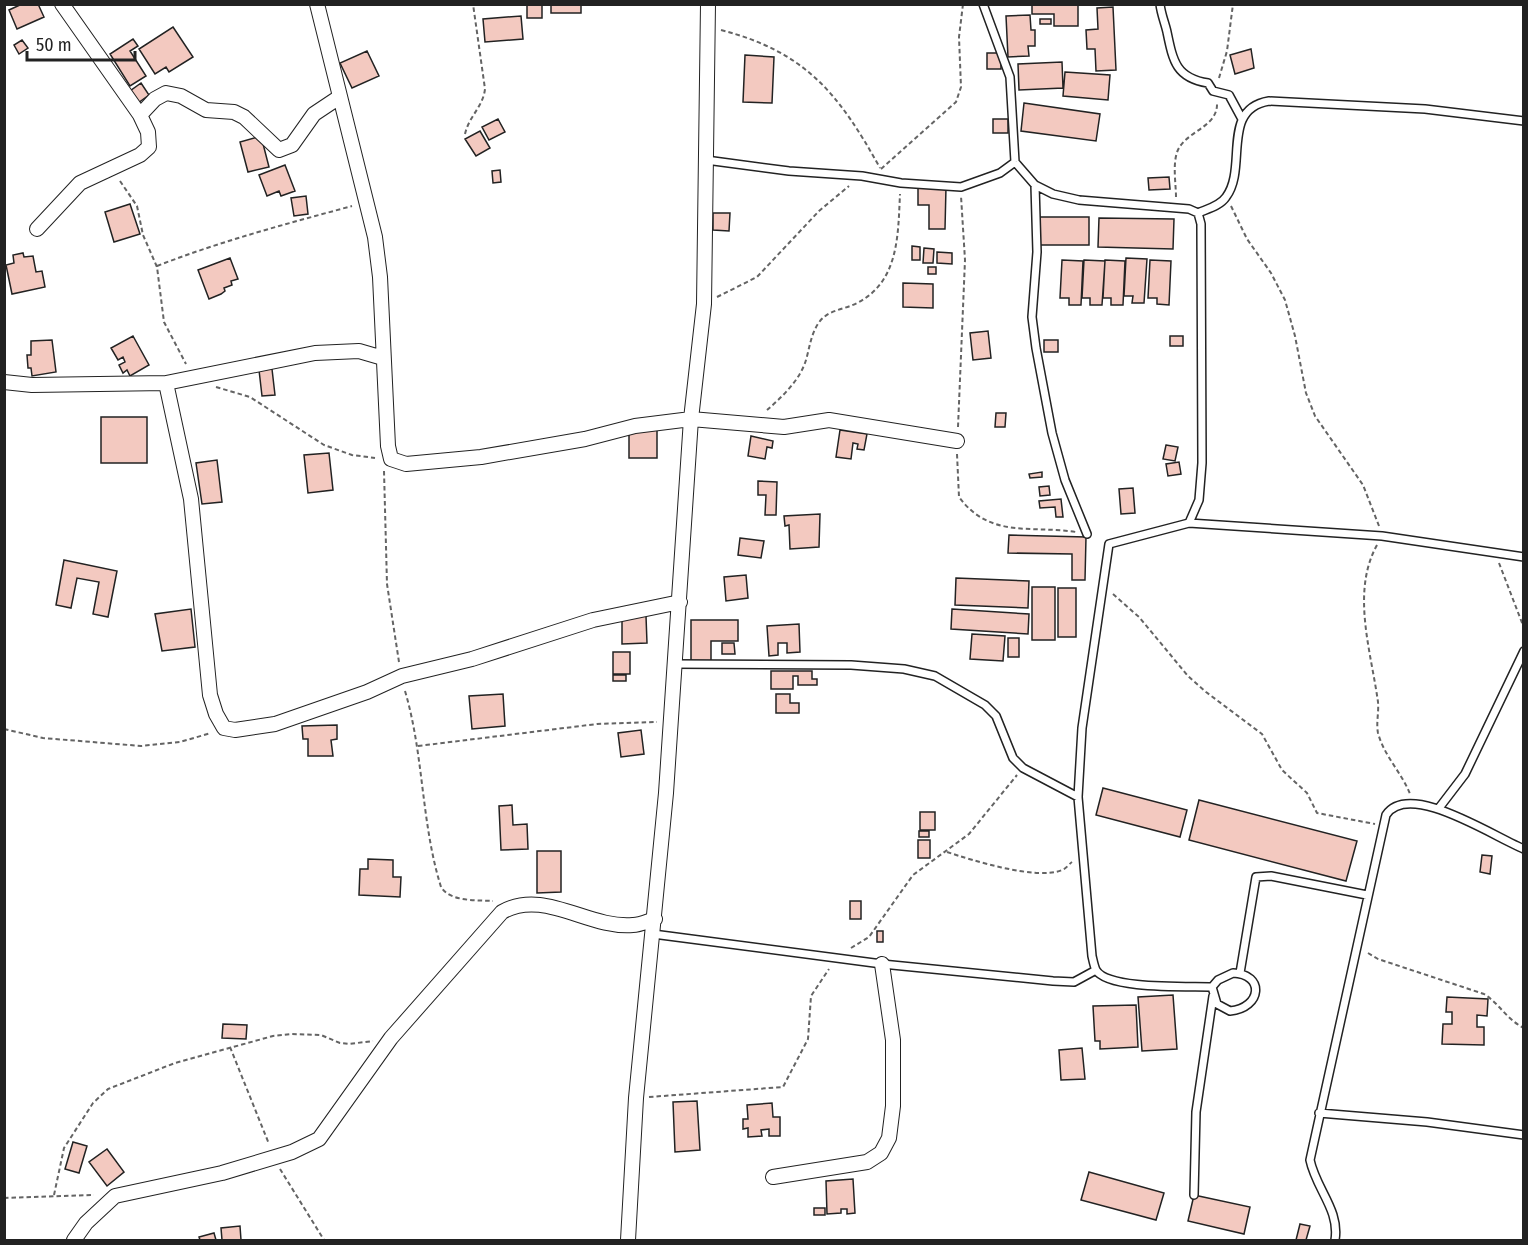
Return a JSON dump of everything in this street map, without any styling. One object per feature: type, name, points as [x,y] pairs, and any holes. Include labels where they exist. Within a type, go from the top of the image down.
[{"type":"street","points":[[37,229],[80,183],[107,168],[140,155],[149,147],[148,132],[140,115],[62,4]]},
{"type":"street","points":[[317,4],[338,98],[375,237],[380,277],[387,459],[406,464],[481,457],[585,439],[635,426],[692,419],[784,427],[829,420],[957,441]]},
{"type":"street","points":[[628,1240],[636,1098],[655,919],[672,723],[674,664],[692,419],[704,303],[708,4]]},
{"type":"street","points":[[140,115],[155,99],[166,93],[181,96],[206,110],[234,112],[244,117],[279,150],[292,145],[314,114],[338,98]]},
{"type":"street","points":[[4,382],[32,385],[166,383],[315,353],[359,351],[383,358]]},
{"type":"street","points":[[166,383],[191,499],[210,696],[224,729],[235,730],[275,724],[367,692],[402,676],[472,659],[593,620],[680,602]]},
{"type":"street","points":[[74,1240],[86,1223],[115,1196],[185,1183],[273,1158],[319,1139],[391,1038],[502,912],[526,903],[624,925],[655,919]]},
{"type":"street","points":[[773,1177],[867,1162],[881,1153],[889,1138],[893,1106],[893,1040],[882,964]]},
{"type":"lane","points":[[983,4],[1010,77],[1015,162],[1035,184],[1053,194],[1079,200],[1175,206],[1197,213],[1216,205],[1227,196],[1232,181],[1242,119],[1257,103],[1269,101],[1425,109],[1524,121]]},
{"type":"lane","points":[[1160,4],[1169,47],[1179,70],[1187,78],[1208,83],[1213,91],[1229,95],[1242,119]]},
{"type":"lane","points":[[706,160],[789,171],[862,176],[901,183],[961,187],[1000,173],[1015,162]]},
{"type":"lane","points":[[1035,184],[1037,252],[1032,316],[1036,348],[1052,433],[1065,480],[1087,534]]},
{"type":"lane","points":[[1188,523],[1199,500],[1202,463],[1201,224],[1197,213]]},
{"type":"lane","points":[[1213,996],[1217,1004],[1230,1011],[1251,1004],[1254,1000],[1255,987],[1252,980],[1240,973],[1225,976],[1212,987],[1126,984],[1105,978],[1096,970],[1082,853],[1078,797],[1082,728],[1109,544],[1188,523],[1382,536],[1524,557]]},
{"type":"lane","points":[[1439,808],[1465,774],[1524,651]]},
{"type":"lane","points":[[674,664],[851,665],[904,669],[935,676],[986,705],[996,716],[1013,758],[1023,768],[1078,797]]},
{"type":"lane","points":[[1335,1240],[1337,1228],[1334,1214],[1314,1176],[1310,1160],[1382,825],[1391,808],[1413,802],[1439,808],[1524,849]]},
{"type":"lane","points":[[1240,973],[1256,877],[1271,876],[1367,895]]},
{"type":"lane","points":[[653,934],[882,964],[1074,982],[1096,970]]},
{"type":"lane","points":[[1194,1195],[1196,1112],[1213,996],[1212,987]]},
{"type":"lane","points":[[1319,1113],[1427,1122],[1524,1136]]},
{"type":"path","points":[[465,134],[467,124],[484,101],[485,89],[473,4]]},
{"type":"path","points":[[881,169],[946,112],[960,94],[959,37],[963,4]]},
{"type":"path","points":[[1175,206],[1176,154],[1181,144],[1211,120],[1217,106],[1213,91],[1227,51],[1233,4]]},
{"type":"path","points":[[707,26],[751,38],[789,55],[847,111],[890,181]]},
{"type":"path","points":[[107,168],[132,197],[156,267],[164,322],[183,361],[196,377],[220,389],[250,397],[324,446],[352,455],[387,459],[387,584],[392,631],[418,746],[430,834],[441,887],[444,892],[453,896],[503,902]]},
{"type":"path","points":[[704,303],[757,277],[819,211],[862,176]]},
{"type":"path","points":[[751,424],[789,389],[806,362],[813,333],[826,316],[864,298],[880,285],[890,272],[896,256],[901,183]]},
{"type":"path","points":[[961,187],[964,260],[957,441],[959,496],[979,515],[1010,529],[1043,528],[1087,534]]},
{"type":"path","points":[[1227,196],[1247,239],[1271,273],[1285,300],[1295,336],[1306,393],[1315,416],[1363,485],[1382,536],[1366,567],[1364,582],[1369,653],[1378,706],[1378,735],[1390,761],[1407,785],[1413,802]]},
{"type":"path","points":[[156,267],[210,245],[254,231],[298,223],[366,202]]},
{"type":"path","points":[[1496,553],[1524,628]]},
{"type":"path","points":[[1102,584],[1147,625],[1188,676],[1262,734],[1282,770],[1307,793],[1317,813],[1382,825]]},
{"type":"path","points":[[418,746],[597,724],[634,721],[672,723]]},
{"type":"path","points":[[4,729],[43,738],[157,746],[224,729]]},
{"type":"path","points":[[636,1098],[783,1087],[808,1039],[811,996],[840,957],[869,937],[913,875],[969,834],[1023,768]]},
{"type":"path","points":[[947,852],[981,864],[1050,873],[1063,870],[1082,853]]},
{"type":"path","points":[[1356,944],[1378,960],[1484,994],[1495,1001],[1508,1020],[1524,1028]]},
{"type":"path","points":[[54,1195],[63,1148],[93,1103],[108,1089],[176,1063],[230,1047],[291,1034],[321,1035],[340,1043],[349,1044],[391,1038]]},
{"type":"path","points":[[230,1047],[273,1158],[324,1240]]},
{"type":"path","points":[[4,1198],[54,1195],[115,1196]]},
{"type":"building","points":[[22,4],[38,4],[44,17],[17,29],[9,10]]},
{"type":"building","points":[[527,4],[542,4],[542,18],[527,18]]},
{"type":"building","points":[[551,4],[581,4],[581,13],[551,13]]},
{"type":"building","points":[[1032,4],[1078,4],[1078,26],[1054,26],[1054,14],[1032,14]]},
{"type":"building","points":[[1113,7],[1116,70],[1096,71],[1095,49],[1087,49],[1086,30],[1098,29],[1097,8]]},
{"type":"building","points":[[1030,15],[1031,30],[1035,30],[1035,46],[1028,46],[1029,56],[1008,57],[1006,16]]},
{"type":"building","points":[[521,16],[523,39],[485,42],[483,19]]},
{"type":"building","points":[[1040,19],[1051,19],[1051,24],[1040,24]]},
{"type":"building","points":[[173,27],[193,57],[169,72],[166,67],[155,74],[139,49]]},
{"type":"building","points":[[133,39],[138,46],[130,51],[146,76],[130,86],[110,54]]},
{"type":"building","points":[[22,40],[28,48],[19,54],[14,45]]},
{"type":"building","points":[[1251,49],[1254,68],[1235,74],[1230,55]]},
{"type":"building","points":[[367,51],[379,76],[352,88],[340,63]]},
{"type":"building","points":[[987,53],[1001,53],[1001,69],[987,69]]},
{"type":"building","points":[[745,55],[774,57],[772,103],[743,102]]},
{"type":"building","points":[[1062,62],[1063,88],[1019,90],[1018,64]]},
{"type":"building","points":[[1065,72],[1110,75],[1108,100],[1063,96]]},
{"type":"building","points":[[141,83],[149,95],[138,103],[130,91]]},
{"type":"building","points":[[1024,103],[1100,114],[1096,141],[1021,131]]},
{"type":"building","points":[[498,119],[505,132],[489,140],[482,127]]},
{"type":"building","points":[[993,119],[1008,119],[1008,133],[993,133]]},
{"type":"building","points":[[480,131],[490,148],[476,156],[465,139]]},
{"type":"building","points":[[261,136],[269,167],[248,172],[240,142]]},
{"type":"building","points":[[285,165],[295,191],[281,196],[279,191],[267,196],[259,175]]},
{"type":"building","points":[[500,170],[501,182],[493,183],[492,171]]},
{"type":"building","points":[[1169,177],[1170,189],[1149,190],[1148,178]]},
{"type":"building","points":[[918,187],[946,187],[945,229],[929,229],[929,205],[918,205]]},
{"type":"building","points":[[306,196],[308,214],[294,216],[291,198]]},
{"type":"building","points":[[130,204],[140,234],[114,242],[105,212]]},
{"type":"building","points":[[713,213],[730,213],[729,231],[713,230]]},
{"type":"building","points":[[1039,217],[1089,217],[1089,245],[1039,245]]},
{"type":"building","points":[[1099,218],[1174,219],[1173,249],[1098,247]]},
{"type":"building","points":[[912,246],[920,247],[920,260],[912,260]]},
{"type":"building","points":[[924,248],[934,249],[933,263],[923,263]]},
{"type":"building","points":[[937,252],[952,253],[952,264],[937,263]]},
{"type":"building","points":[[23,253],[24,257],[33,256],[36,272],[42,271],[45,287],[12,294],[6,265],[14,263],[13,255]]},
{"type":"building","points":[[230,258],[238,279],[231,281],[232,285],[224,288],[225,291],[221,294],[209,299],[198,270]]},
{"type":"building","points":[[1126,258],[1147,259],[1144,303],[1132,303],[1133,296],[1124,296]]},
{"type":"building","points":[[1062,260],[1083,261],[1081,305],[1069,305],[1069,298],[1060,298]]},
{"type":"building","points":[[1084,260],[1105,261],[1102,305],[1090,305],[1090,298],[1082,298]]},
{"type":"building","points":[[1105,260],[1125,261],[1123,305],[1111,305],[1111,298],[1103,298]]},
{"type":"building","points":[[1150,260],[1171,261],[1169,305],[1157,304],[1157,298],[1148,298]]},
{"type":"building","points":[[928,267],[936,267],[936,274],[928,274]]},
{"type":"building","points":[[903,283],[933,284],[933,308],[903,307]]},
{"type":"building","points":[[988,331],[991,358],[973,360],[970,333]]},
{"type":"building","points":[[133,336],[149,365],[130,376],[127,370],[123,373],[119,365],[125,362],[123,357],[118,360],[111,348]]},
{"type":"building","points":[[1170,336],[1183,336],[1183,346],[1170,346]]},
{"type":"building","points":[[52,340],[56,372],[32,376],[31,368],[28,368],[27,355],[31,355],[31,341]]},
{"type":"building","points":[[1044,340],[1058,340],[1058,352],[1044,352]]},
{"type":"building","points":[[272,369],[275,395],[262,396],[259,370]]},
{"type":"building","points":[[996,413],[1006,413],[1005,427],[995,427]]},
{"type":"building","points":[[101,417],[147,417],[147,463],[101,463]]},
{"type":"building","points":[[657,429],[657,458],[629,458],[629,430]]},
{"type":"building","points":[[840,430],[867,434],[864,450],[857,449],[858,444],[853,443],[851,459],[836,457]]},
{"type":"building","points":[[751,436],[773,441],[772,448],[767,447],[765,459],[748,456]]},
{"type":"building","points":[[1166,445],[1178,447],[1175,461],[1163,459]]},
{"type":"building","points":[[329,453],[333,490],[308,493],[304,455]]},
{"type":"building","points":[[217,460],[222,502],[202,504],[196,463]]},
{"type":"building","points":[[1179,462],[1181,474],[1168,476],[1166,464]]},
{"type":"building","points":[[1042,472],[1042,477],[1030,478],[1029,474]]},
{"type":"building","points":[[758,481],[777,482],[776,515],[765,515],[766,495],[758,495]]},
{"type":"building","points":[[1049,486],[1050,495],[1040,496],[1039,487]]},
{"type":"building","points":[[1133,488],[1135,513],[1121,514],[1119,489]]},
{"type":"building","points":[[1061,499],[1063,517],[1056,517],[1055,507],[1040,508],[1039,501]]},
{"type":"building","points":[[820,514],[819,547],[790,549],[789,525],[785,526],[784,516]]},
{"type":"building","points":[[1009,535],[1086,537],[1085,580],[1072,580],[1072,554],[1008,553]]},
{"type":"building","points":[[740,538],[764,541],[761,558],[738,555]]},
{"type":"building","points":[[64,560],[117,571],[108,617],[93,614],[99,582],[77,578],[71,608],[56,605]]},
{"type":"building","points":[[746,575],[748,598],[726,601],[724,577]]},
{"type":"building","points":[[956,578],[1029,581],[1028,608],[955,605]]},
{"type":"building","points":[[1032,587],[1055,587],[1055,640],[1032,640]]},
{"type":"building","points":[[1058,588],[1076,588],[1076,637],[1058,637]]},
{"type":"building","points":[[191,609],[195,647],[162,651],[155,614]]},
{"type":"building","points":[[952,609],[1029,614],[1028,634],[951,629]]},
{"type":"building","points":[[646,616],[647,643],[622,644],[622,617]]},
{"type":"building","points":[[691,620],[738,620],[738,641],[711,641],[711,661],[691,661]]},
{"type":"building","points":[[799,624],[800,652],[787,653],[787,643],[778,643],[778,655],[769,656],[767,626]]},
{"type":"building","points":[[972,634],[1005,636],[1003,661],[970,659]]},
{"type":"building","points":[[1008,638],[1019,638],[1019,657],[1008,657]]},
{"type":"building","points":[[722,643],[734,643],[735,654],[722,654]]},
{"type":"building","points":[[613,652],[630,652],[630,674],[613,674]]},
{"type":"building","points":[[771,671],[812,671],[812,679],[817,679],[817,685],[798,685],[798,676],[793,676],[793,689],[771,689]]},
{"type":"building","points":[[613,675],[626,675],[626,681],[613,681]]},
{"type":"building","points":[[503,694],[505,726],[472,729],[469,696]]},
{"type":"building","points":[[776,694],[790,694],[790,703],[799,703],[799,713],[776,713]]},
{"type":"building","points":[[337,725],[337,739],[331,740],[333,756],[308,756],[308,739],[303,739],[302,726]]},
{"type":"building","points":[[641,730],[644,754],[621,757],[618,733]]},
{"type":"building","points":[[1103,788],[1187,810],[1180,837],[1096,815]]},
{"type":"building","points":[[1199,800],[1357,841],[1346,881],[1189,840]]},
{"type":"building","points":[[512,805],[513,825],[527,824],[528,849],[501,850],[499,806]]},
{"type":"building","points":[[920,812],[935,812],[935,830],[920,830]]},
{"type":"building","points":[[919,831],[929,831],[929,837],[919,837]]},
{"type":"building","points":[[918,840],[930,840],[930,858],[918,858]]},
{"type":"building","points":[[537,851],[561,851],[561,892],[537,893]]},
{"type":"building","points":[[1482,855],[1492,856],[1490,874],[1480,872]]},
{"type":"building","points":[[368,859],[393,860],[393,877],[401,877],[400,897],[359,895],[360,869],[368,869]]},
{"type":"building","points":[[850,901],[861,901],[861,919],[850,919]]},
{"type":"building","points":[[877,931],[883,931],[883,942],[877,942]]},
{"type":"building","points":[[1173,995],[1177,1049],[1142,1051],[1138,997]]},
{"type":"building","points":[[1447,997],[1488,999],[1487,1016],[1477,1015],[1477,1027],[1484,1027],[1484,1045],[1442,1044],[1443,1024],[1452,1024],[1452,1012],[1446,1012]]},
{"type":"building","points":[[1136,1005],[1138,1047],[1100,1049],[1100,1041],[1095,1041],[1093,1006]]},
{"type":"building","points":[[223,1024],[247,1025],[246,1039],[222,1038]]},
{"type":"building","points":[[1082,1048],[1085,1079],[1061,1080],[1059,1050]]},
{"type":"building","points":[[697,1101],[700,1150],[675,1152],[673,1102]]},
{"type":"building","points":[[772,1103],[773,1117],[780,1117],[780,1136],[769,1136],[769,1129],[761,1130],[762,1136],[748,1137],[748,1128],[743,1129],[743,1119],[748,1119],[747,1105]]},
{"type":"building","points":[[73,1142],[87,1146],[79,1173],[65,1169]]},
{"type":"building","points":[[107,1149],[124,1172],[107,1186],[89,1162]]},
{"type":"building","points":[[1089,1172],[1164,1193],[1156,1220],[1081,1200]]},
{"type":"building","points":[[853,1179],[855,1213],[847,1214],[847,1209],[841,1209],[841,1213],[827,1214],[826,1181]]},
{"type":"building","points":[[1194,1195],[1250,1207],[1244,1234],[1188,1221]]},
{"type":"building","points":[[814,1208],[825,1208],[825,1215],[814,1215]]},
{"type":"building","points":[[1300,1224],[1310,1226],[1306,1240],[1296,1240]]},
{"type":"building","points":[[240,1226],[241,1240],[222,1240],[221,1228]]},
{"type":"building","points":[[214,1233],[216,1240],[200,1240],[199,1237]]}]
